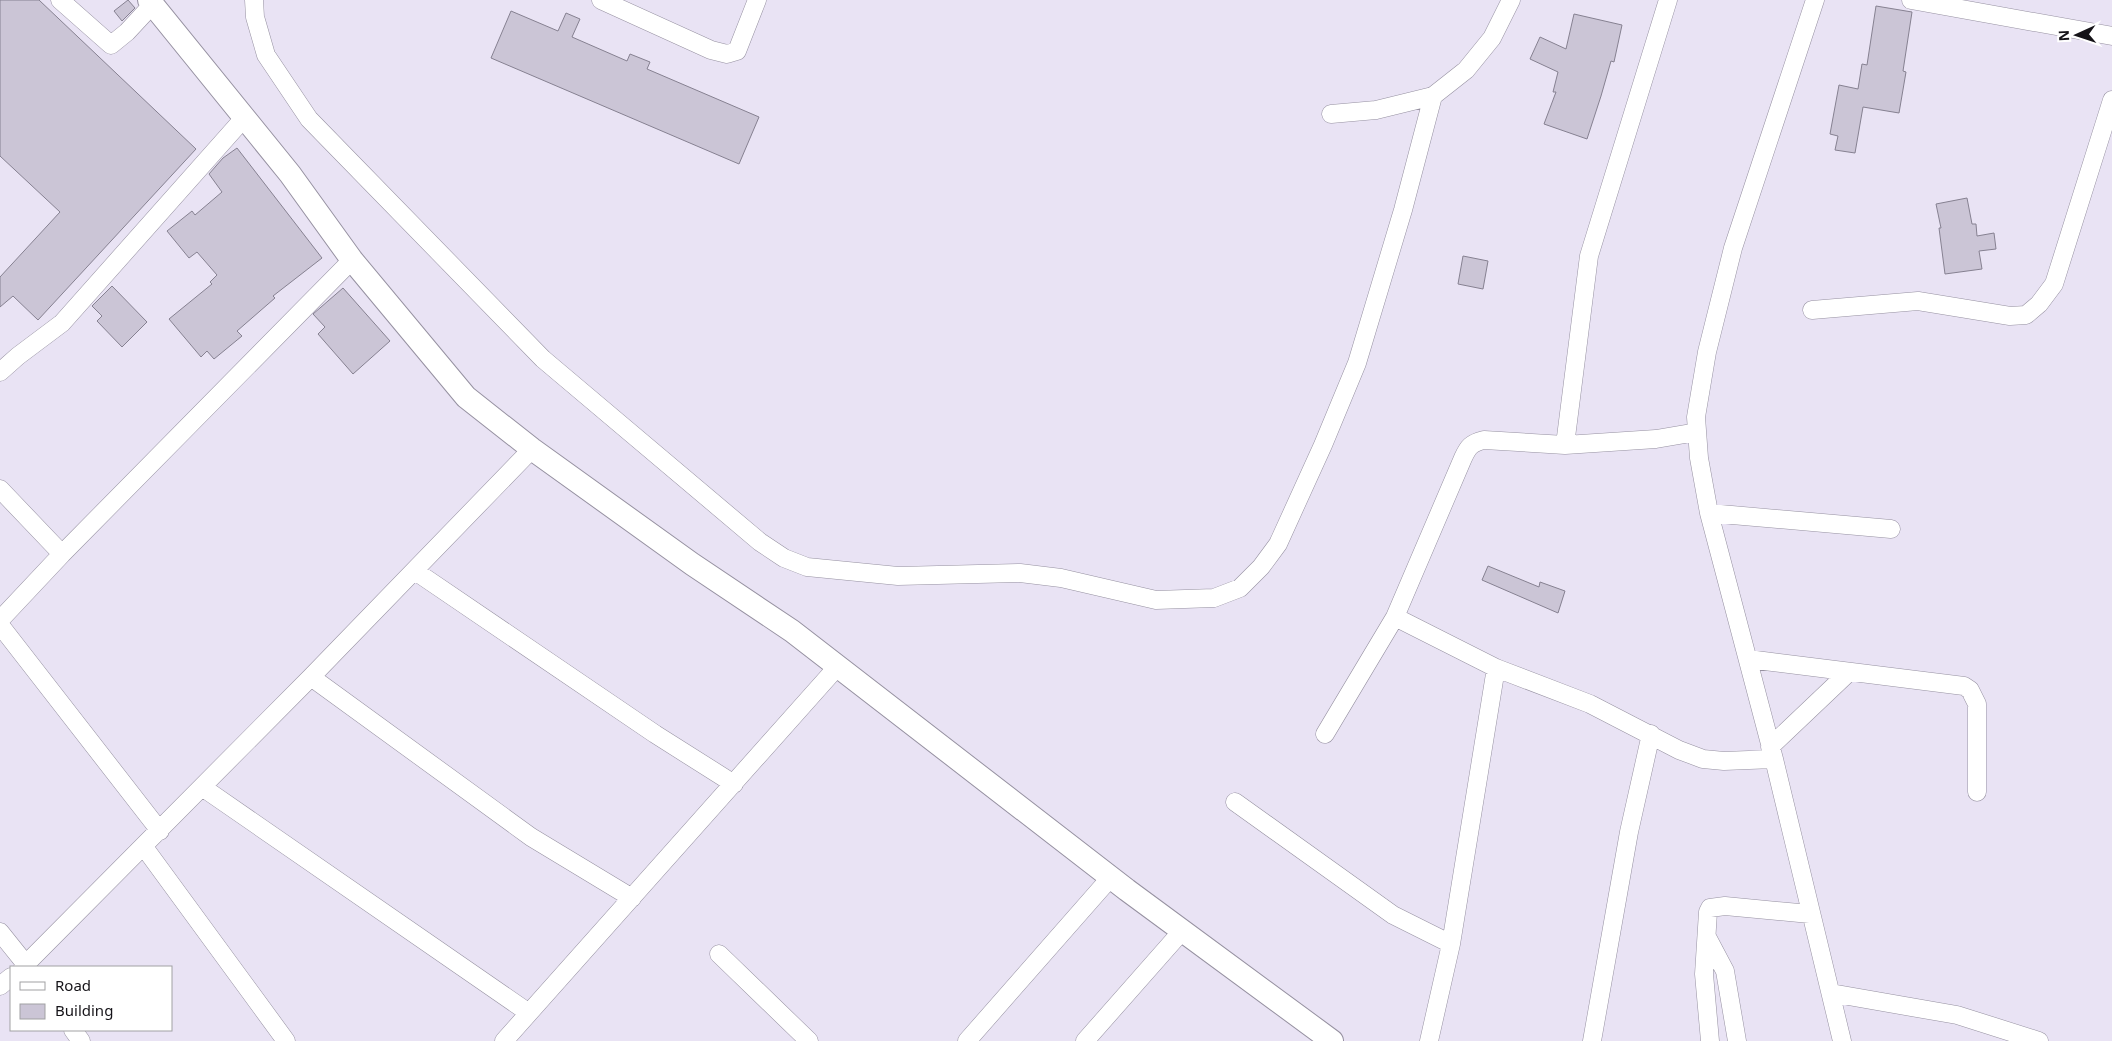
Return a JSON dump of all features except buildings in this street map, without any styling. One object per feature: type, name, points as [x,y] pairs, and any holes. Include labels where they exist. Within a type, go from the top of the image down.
[{"type":"main road","points":[[151,2],[290,174],[352,260],[466,397],[532,449],[692,564],[792,631],[1182,931],[1332,1041]]},
{"type":"street","points":[[60,0],[112,45],[127,32],[151,2]]},
{"type":"street","points":[[254,0],[255,17],[266,55],[309,119],[543,359],[760,542],[784,558],[807,567],[898,576],[1020,573],[1060,578],[1156,600],[1214,598],[1240,588],[1261,567],[1278,544],[1323,445],[1357,363],[1404,210],[1433,96]]},
{"type":"street","points":[[600,0],[711,50],[726,54],[737,51],[757,0]]},
{"type":"street","points":[[1331,114],[1376,110],[1433,96],[1466,70],[1492,38],[1511,0]]},
{"type":"street","points":[[1565,445],[1589,256],[1668,0]]},
{"type":"street","points":[[1815,0],[1734,248],[1707,352],[1696,417],[1699,458],[1709,513],[1772,753],[1842,1041]]},
{"type":"street","points":[[1910,0],[2112,36]]},
{"type":"street","points":[[1812,310],[1918,301],[2010,316],[2026,315],[2039,304],[2054,284],[2112,100]]},
{"type":"street","points":[[0,372],[62,323],[244,118]]},
{"type":"street","points":[[0,620],[62,554],[352,260]]},
{"type":"street","points":[[1325,734],[1395,617],[1468,447],[1473,442],[1484,440],[1565,445],[1656,439],[1698,432]]},
{"type":"street","points":[[0,932],[26,966],[144,848],[532,449]]},
{"type":"street","points":[[0,489],[62,554]]},
{"type":"street","points":[[1709,513],[1890,529]]},
{"type":"street","points":[[415,571],[655,734],[734,784]]},
{"type":"street","points":[[1395,617],[1496,668],[1590,704],[1679,750],[1703,759],[1724,761],[1772,753],[1849,672]]},
{"type":"street","points":[[0,625],[160,831]]},
{"type":"street","points":[[1748,660],[1964,686],[1970,690],[1977,704],[1977,792]]},
{"type":"street","points":[[504,1041],[838,666]]},
{"type":"street","points":[[1429,1041],[1452,944],[1496,668]]},
{"type":"street","points":[[311,677],[531,837],[632,898]]},
{"type":"street","points":[[1592,1041],[1629,832],[1651,734]]},
{"type":"street","points":[[202,788],[529,1013]]},
{"type":"street","points":[[1235,802],[1393,915],[1452,944]]},
{"type":"street","points":[[144,848],[286,1041]]},
{"type":"street","points":[[967,1041],[1111,877]]},
{"type":"street","points":[[1710,1041],[1704,974],[1708,912],[1710,908],[1714,906],[1810,914]]},
{"type":"street","points":[[1085,1041],[1182,931]]},
{"type":"street","points":[[1707,937],[1725,971],[1737,1041]]},
{"type":"street","points":[[719,954],[809,1041]]},
{"type":"street","points":[[0,986],[10,978]]},
{"type":"street","points":[[1831,993],[1957,1015],[2039,1041]]}]
